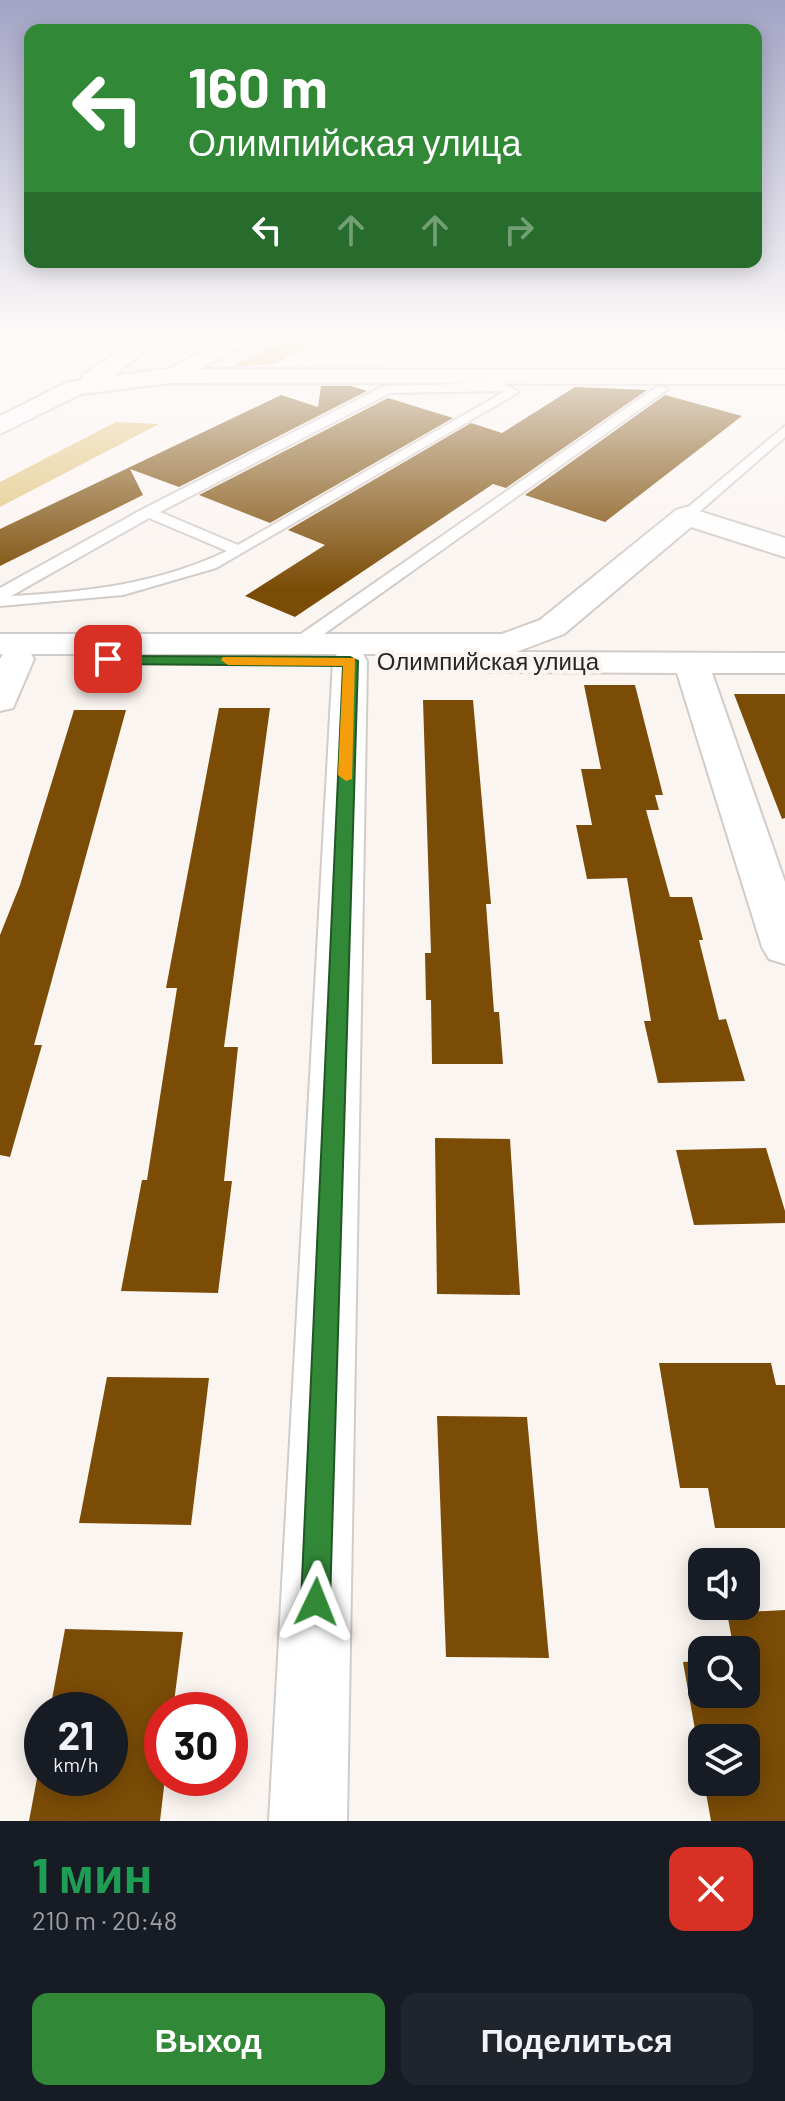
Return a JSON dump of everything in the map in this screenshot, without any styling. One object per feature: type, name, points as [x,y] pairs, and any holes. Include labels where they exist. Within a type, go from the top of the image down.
[{"type":"street","name":"Олимпийская улица","points":[[6,654],[481,645],[529,639],[552,627],[686,516]]},
{"type":"street","points":[[686,516],[785,548]]},
{"type":"street","name":"Олимпийская улица","points":[[6,654],[350,661],[785,663]]},
{"type":"street","points":[[0,700],[6,654]]},
{"type":"street","points":[[308,1821],[350,661]]},
{"type":"street","points":[[691,663],[785,947]]},
{"type":"lane","points":[[0,595],[148,512],[331,418]]},
{"type":"lane","points":[[0,601],[80,597],[175,580],[239,551],[469,418]]},
{"type":"lane","points":[[294,647],[621,418]]},
{"type":"lane","points":[[686,516],[785,430]]},
{"type":"lane","points":[[148,512],[239,551]]},
{"type":"shaded area","points":[[116,422],[159,424],[0,507],[0,482]]},
{"type":"building","points":[[233,418],[314,418],[179,487],[130,469],[143,495],[0,566],[0,529]]},
{"type":"building","points":[[349,418],[453,418],[270,523],[199,495]]},
{"type":"building","points":[[526,418],[607,418],[506,488],[493,484],[295,617],[245,596],[325,545],[288,530],[471,423],[502,433]]},
{"type":"building","points":[[633,418],[739,418],[605,522],[525,495]]},
{"type":"building","points":[[584,685],[635,685],[663,795],[655,795],[659,810],[646,810],[670,897],[692,897],[719,1020],[726,1019],[745,1081],[658,1083],[644,1021],[651,1021],[627,878],[587,879],[576,825],[592,825],[581,769],[601,769]]},
{"type":"building","points":[[734,694],[785,694],[785,818],[782,819]]},
{"type":"building","points":[[423,700],[473,700],[491,904],[486,904],[494,1012],[499,1012],[503,1064],[432,1064],[431,1000],[426,1000],[425,953],[431,953]]},
{"type":"building","points":[[219,708],[270,708],[224,1047],[238,1047],[224,1181],[232,1181],[218,1293],[121,1291],[142,1180],[147,1180],[177,988],[166,988]]},
{"type":"building","points":[[74,710],[126,710],[34,1045],[42,1045],[10,1157],[0,1155],[0,935],[20,885]]},
{"type":"building","points":[[435,1138],[510,1139],[520,1295],[437,1294]]},
{"type":"building","points":[[766,1148],[785,1211],[785,1223],[694,1225],[676,1150]]},
{"type":"building","points":[[659,1363],[771,1363],[776,1385],[785,1385],[785,1528],[715,1528],[708,1488],[680,1488]]},
{"type":"building","points":[[107,1377],[209,1378],[191,1525],[79,1523]]},
{"type":"building","points":[[437,1416],[527,1417],[549,1658],[446,1657]]},
{"type":"building","points":[[785,1610],[785,1821],[711,1821],[707,1796],[760,1796],[760,1724],[694,1724],[691,1708],[760,1708],[760,1636],[731,1636],[728,1620],[760,1620],[760,1611]]},
{"type":"building","points":[[65,1629],[183,1632],[175,1692],[144,1692],[144,1796],[163,1796],[160,1821],[29,1821],[34,1796],[128,1796],[128,1692],[53,1692]]},
{"type":"building","points":[[683,1662],[688,1662],[688,1690]]},
{"type":"slow traffic","points":[[228,660],[350,661],[346,775]]},
{"type":"route","points":[[108,659],[350,661],[316,1602]]}]
